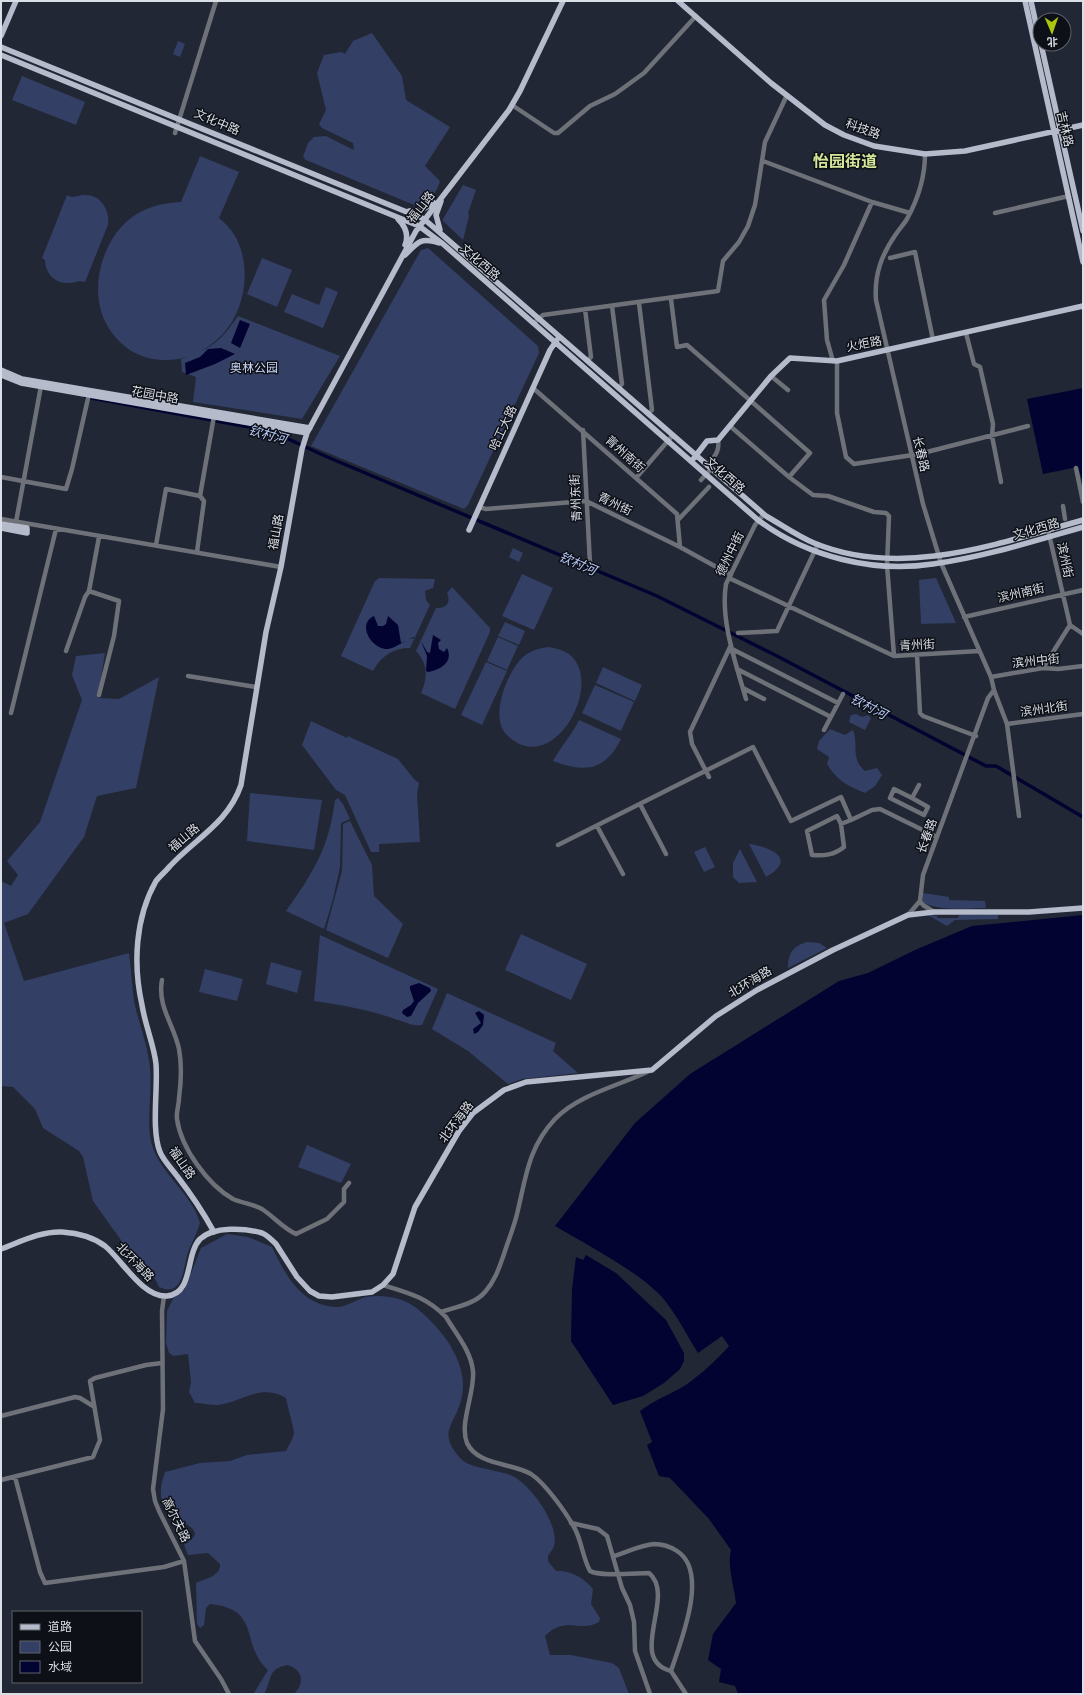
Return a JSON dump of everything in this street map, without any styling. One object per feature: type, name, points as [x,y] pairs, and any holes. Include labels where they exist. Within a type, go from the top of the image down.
[{"type":"main road","points":[[1,36],[16,1]]},
{"type":"main road","name":"福山路","points":[[214,1232],[203,1212],[160,1152],[155,1127],[157,1096],[156,1063],[141,1004],[138,937],[142,916],[157,880],[182,853],[219,823],[237,799],[241,785],[266,632],[281,567],[302,449],[309,430],[419,226],[512,105],[563,1]]},
{"type":"main road","name":"科技路","points":[[678,1],[824,125],[844,135],[874,146],[925,154],[965,152],[1083,125]]},
{"type":"main road","name":"吉林路","points":[[1025,1],[1057,131],[1081,210],[1083,231]]},
{"type":"main road","name":"吉林路","points":[[1031,1],[1033,12]]},
{"type":"main road","name":"文化中路","points":[[1,47],[424,219]]},
{"type":"main road","name":"吉林路","points":[[1042,52],[1083,262]]},
{"type":"main road","name":"文化中路","points":[[1,55],[178,126],[419,226]]},
{"type":"main road","points":[[404,210],[415,212],[427,209],[443,196]]},
{"type":"main road","points":[[443,196],[436,215],[436,222],[438,228],[447,238]]},
{"type":"main road","points":[[397,217],[407,231],[407,239],[400,261]]},
{"type":"main road","name":"文化西路","points":[[424,219],[673,435],[758,520],[781,535],[815,552],[853,561],[887,565],[916,566],[941,563],[1014,547],[1083,527]]},
{"type":"main road","name":"文化西路","points":[[419,226],[443,244],[691,461],[708,470],[764,514],[818,544],[858,555],[888,559],[940,556],[1083,520]]},
{"type":"main road","points":[[400,261],[419,241],[428,240],[443,244]]},
{"type":"main road","name":"火炬路","points":[[691,461],[707,441],[718,440],[771,376],[790,358],[835,361],[888,351],[1083,306]]},
{"type":"main road","name":"哈工大路","points":[[468,530],[533,388],[555,343],[560,337]]},
{"type":"main road","points":[[1,370],[22,379],[309,430]]},
{"type":"main road","name":"花园中路","points":[[1,375],[22,383],[89,396],[214,417],[309,430]]},
{"type":"main road","points":[[1,524],[27,528],[27,533],[1,528]]},
{"type":"main road","name":"北环海路","points":[[384,1285],[393,1274],[407,1226],[418,1201],[459,1131],[473,1113],[485,1102],[504,1090],[526,1082],[652,1070],[716,1016],[757,990],[833,950],[908,915],[934,912],[1029,912],[1083,908]]},
{"type":"main road","points":[[164,1296],[176,1293],[186,1281],[195,1248],[201,1239],[214,1232],[241,1229],[267,1236],[276,1244],[303,1285],[319,1296],[332,1297],[355,1295],[372,1292],[384,1285]]},
{"type":"main road","name":"北环海路","points":[[1,1249],[46,1233],[62,1232],[91,1237],[105,1246],[148,1291],[164,1296]]},
{"type":"street","points":[[175,133],[216,1]]},
{"type":"street","points":[[512,105],[554,133],[558,133],[590,106],[615,94],[644,74],[696,16]]},
{"type":"street","points":[[534,323],[543,315],[671,299],[718,291],[723,262],[738,242],[750,219],[755,205],[765,142],[787,95]]},
{"type":"street","name":"长春路","points":[[925,154],[922,180],[910,213],[884,253],[877,276],[876,300],[923,504],[941,563],[991,677],[994,690],[1008,724],[1019,816]]},
{"type":"street","points":[[763,161],[872,202],[910,213]]},
{"type":"street","points":[[995,213],[1069,196]]},
{"type":"street","points":[[872,202],[844,265],[824,300],[827,340],[835,361],[837,413],[848,460],[854,464],[860,465],[992,436],[1028,426]]},
{"type":"street","points":[[1072,212],[1081,210]]},
{"type":"street","points":[[890,258],[915,252],[933,340]]},
{"type":"street","points":[[671,299],[678,347],[687,346],[810,453],[789,477]]},
{"type":"street","points":[[639,303],[652,410],[648,414]]},
{"type":"street","points":[[612,306],[622,384],[618,388]]},
{"type":"street","points":[[585,309],[591,357],[587,361]]},
{"type":"street","points":[[966,333],[974,364],[980,368],[993,424],[992,436],[1001,482]]},
{"type":"street","points":[[771,376],[788,390]]},
{"type":"street","points":[[16,522],[41,386]]},
{"type":"street","name":"青州南街","points":[[533,388],[583,430],[677,514],[678,520]]},
{"type":"street","points":[[1,477],[66,490],[89,396]]},
{"type":"street","points":[[197,552],[204,502],[200,496],[214,417]]},
{"type":"street","points":[[730,426],[789,477],[813,495],[828,496],[874,512],[886,513],[889,516],[890,522],[887,565],[894,656]]},
{"type":"street","name":"青州东街","points":[[583,430],[590,564]]},
{"type":"street","points":[[636,478],[673,435]]},
{"type":"street","points":[[702,480],[718,453],[718,440]]},
{"type":"street","points":[[1076,468],[1083,502]]},
{"type":"street","points":[[680,547],[678,520],[709,486]]},
{"type":"street","points":[[156,545],[166,489],[200,496]]},
{"type":"street","name":"青州街","points":[[479,507],[486,509],[586,501],[680,547],[730,577],[894,656],[979,651]]},
{"type":"street","points":[[1062,506],[1065,519]]},
{"type":"street","name":"德州中街","points":[[746,699],[728,634],[724,594],[730,577],[758,520],[764,514]]},
{"type":"street","points":[[1,519],[281,567]]},
{"type":"street","points":[[12,713],[56,529]]},
{"type":"street","name":"滨州街","points":[[1048,530],[1070,625]]},
{"type":"street","points":[[66,651],[89,591],[99,537]]},
{"type":"street","points":[[738,633],[777,632],[790,607],[818,544]]},
{"type":"street","name":"滨州南街","points":[[964,616],[1083,590]]},
{"type":"street","points":[[89,591],[120,601],[114,636],[99,695]]},
{"type":"street","points":[[1043,668],[1070,625],[1083,634]]},
{"type":"street","points":[[709,777],[692,744],[690,732],[732,647],[838,703]]},
{"type":"street","points":[[917,655],[920,713],[923,716],[976,736],[988,698],[994,690]]},
{"type":"street","name":"滨州中街","points":[[991,677],[1043,668],[1058,669],[1083,666]]},
{"type":"street","points":[[737,669],[831,717]]},
{"type":"street","points":[[188,676],[256,687]]},
{"type":"street","points":[[742,688],[764,699]]},
{"type":"street","points":[[824,730],[843,694]]},
{"type":"street","name":"滨州北街","points":[[1008,724],[1083,714]]},
{"type":"street","name":"长春路","points":[[920,901],[923,874],[976,736]]},
{"type":"street","points":[[558,845],[753,747],[791,822],[841,797],[852,820]]},
{"type":"street","points":[[912,798],[919,785]]},
{"type":"street","points":[[894,789],[912,798],[928,807],[924,815],[890,798],[894,789]]},
{"type":"street","points":[[640,804],[666,854]]},
{"type":"street","points":[[841,824],[872,810],[880,809],[937,837]]},
{"type":"street","points":[[837,816],[841,824],[844,847],[838,853],[824,856],[812,855],[807,831],[837,816]]},
{"type":"street","points":[[597,826],[623,874]]},
{"type":"street","points":[[908,915],[920,901],[922,905],[934,912]]},
{"type":"street","points":[[162,980],[161,987],[163,1007],[179,1049],[180,1087],[177,1118],[179,1130],[187,1148],[206,1177],[234,1199],[258,1207],[296,1234],[327,1219],[344,1202],[344,1189],[349,1183]]},
{"type":"street","points":[[441,1312],[474,1300],[484,1293],[495,1278],[517,1216],[532,1151],[556,1119],[582,1100],[652,1070]]},
{"type":"street","points":[[384,1285],[414,1294],[429,1302],[441,1312],[446,1317],[470,1357],[473,1372],[465,1431],[467,1442],[472,1452],[482,1458],[515,1467],[531,1474],[542,1484],[571,1523],[590,1571],[595,1574],[649,1573],[652,1576],[657,1589],[658,1602],[653,1627],[653,1657],[658,1666],[671,1671],[686,1694]]},
{"type":"street","name":"高尔夫路","points":[[164,1296],[162,1311],[163,1409],[154,1495],[158,1511],[184,1561],[195,1642],[221,1679],[229,1694]]},
{"type":"street","points":[[1,1480],[93,1457],[100,1440],[93,1406],[90,1381],[95,1378],[162,1362]]},
{"type":"street","points":[[1,1416],[75,1397],[80,1398],[93,1406]]},
{"type":"street","points":[[15,1477],[40,1572],[45,1583],[164,1567],[184,1561]]},
{"type":"street","points":[[571,1523],[598,1529],[604,1532],[614,1556],[618,1573],[631,1610],[635,1651],[650,1694]]},
{"type":"street","points":[[614,1556],[647,1546],[662,1544],[672,1548],[681,1554],[686,1560],[692,1580],[692,1600],[680,1647],[671,1671]]},
{"type":"green space","points":[[372,33],[402,76],[406,100],[450,127],[425,166],[440,181],[433,195],[421,206],[414,205],[306,160],[303,157],[308,143],[314,137],[326,136],[354,150],[353,143],[322,128],[319,124],[326,110],[317,73],[324,55],[341,52],[345,54],[353,41]]},
{"type":"green space","points":[[178,41],[185,44],[180,57],[173,54]]},
{"type":"green space","points":[[22,76],[85,102],[76,125],[12,100]]},
{"type":"green space","points":[[200,156],[239,172],[219,218],[226,224],[235,236],[244,261],[245,274],[241,301],[237,313],[222,335],[193,355],[177,359],[161,360],[145,357],[131,350],[118,340],[107,325],[103,316],[98,297],[98,287],[103,258],[113,238],[128,220],[146,209],[168,203],[181,202]]},
{"type":"green space","points":[[463,185],[476,190],[468,213],[469,216],[463,240],[443,221],[443,219]]},
{"type":"green space","points":[[67,195],[74,197],[90,195],[100,200],[106,209],[108,225],[85,282],[64,283],[55,280],[49,273],[45,265],[45,260],[42,258]]},
{"type":"green space","points":[[428,248],[538,346],[539,353],[468,505],[464,509],[311,446],[421,250]]},
{"type":"green space","points":[[262,258],[292,270],[277,307],[247,294]]},
{"type":"green space","points":[[326,287],[338,292],[323,328],[284,312],[292,294],[319,305]]},
{"type":"green space","name":"奥林公园","points":[[238,316],[340,356],[302,419],[193,402],[196,377],[182,372],[181,359],[214,343],[226,332]]},
{"type":"green space","points":[[513,548],[523,553],[519,562],[509,557]]},
{"type":"green space","points":[[522,574],[553,588],[534,630],[502,616]]},
{"type":"green space","points":[[379,578],[435,579],[433,588],[425,591],[426,600],[430,605],[410,648],[398,649],[388,654],[380,661],[373,671],[341,656],[375,581]]},
{"type":"green space","points":[[936,578],[956,623],[921,624],[919,580]]},
{"type":"green space","points":[[452,587],[490,628],[490,632],[455,709],[421,693],[425,682],[426,671],[423,661],[416,651],[436,608],[443,607],[447,604],[449,600],[447,593]]},
{"type":"green space","points":[[505,622],[525,631],[519,645],[498,636]]},
{"type":"green space","points":[[498,637],[518,646],[507,670],[487,661]]},
{"type":"green space","points":[[549,647],[566,652],[572,656],[581,674],[581,691],[576,710],[566,726],[554,739],[539,746],[522,745],[506,734],[501,726],[499,716],[503,694],[512,672],[524,656],[530,652]]},
{"type":"green space","points":[[105,653],[98,698],[119,699],[159,677],[136,788],[97,796],[84,837],[28,914],[4,923],[24,981],[129,953],[134,1001],[149,1060],[151,1081],[149,1126],[152,1145],[162,1166],[190,1202],[200,1223],[188,1252],[183,1273],[178,1285],[167,1289],[159,1287],[150,1269],[128,1250],[93,1201],[83,1157],[79,1151],[43,1128],[35,1109],[13,1087],[1,1086],[1,881],[11,886],[18,875],[7,861],[40,822],[82,700],[72,675],[76,656]]},
{"type":"green space","points":[[486,662],[507,671],[482,725],[461,715]]},
{"type":"green space","points":[[603,667],[642,685],[635,701],[596,683]]},
{"type":"green space","points":[[595,685],[634,702],[621,731],[582,713]]},
{"type":"green space","points":[[856,714],[862,717],[868,715],[871,718],[865,730],[849,722],[851,715]]},
{"type":"green space","points":[[579,720],[621,739],[615,750],[601,763],[584,768],[564,765],[553,761],[573,731]]},
{"type":"green space","points":[[311,721],[398,759],[419,783],[417,794],[420,842],[379,844],[379,852],[371,852],[345,795],[336,790],[302,745]]},
{"type":"green space","points":[[830,729],[845,735],[853,730],[855,736],[856,757],[860,766],[865,771],[877,768],[882,775],[875,786],[865,793],[848,785],[838,778],[827,764],[829,757],[817,749],[819,741]]},
{"type":"green space","points":[[250,793],[322,800],[314,850],[247,841]]},
{"type":"green space","points":[[338,798],[343,804],[350,819],[341,823],[340,867],[333,899],[324,929],[286,911],[312,872],[324,846],[329,832],[335,800]]},
{"type":"green space","points":[[350,821],[372,865],[374,896],[403,924],[388,958],[326,930],[342,871],[343,824]]},
{"type":"green space","points":[[749,844],[765,848],[778,855],[780,865],[775,871],[766,877]]},
{"type":"green space","points":[[705,847],[715,867],[704,872],[694,852]]},
{"type":"green space","points":[[740,849],[757,882],[739,883],[733,877],[733,863]]},
{"type":"green space","points":[[923,893],[949,897],[949,900],[985,901],[986,908],[954,909],[937,907],[923,902]]},
{"type":"green space","points":[[928,915],[937,916],[937,918],[958,918],[959,915],[998,915],[998,919],[955,920],[947,926]]},
{"type":"green space","points":[[521,934],[587,964],[571,1000],[505,970]]},
{"type":"green space","points":[[320,935],[438,989],[422,1025],[413,1025],[377,1013],[356,1008],[314,1001]]},
{"type":"green space","points":[[807,942],[819,943],[827,948],[788,968],[789,958],[792,951],[798,946]]},
{"type":"green space","points":[[271,962],[302,971],[297,993],[266,984]]},
{"type":"green space","points":[[205,969],[243,979],[237,1001],[199,992]]},
{"type":"green space","points":[[447,993],[556,1043],[553,1051],[578,1073],[522,1079],[508,1084],[468,1051],[432,1029]]},
{"type":"green space","points":[[307,1145],[351,1164],[341,1183],[298,1167]]},
{"type":"green space","points":[[227,1234],[248,1237],[272,1247],[289,1278],[304,1295],[313,1301],[324,1305],[337,1307],[344,1306],[366,1297],[392,1297],[415,1307],[434,1324],[443,1335],[457,1358],[463,1383],[462,1396],[449,1434],[449,1441],[453,1449],[461,1459],[470,1465],[505,1473],[518,1479],[526,1486],[548,1516],[555,1537],[554,1546],[548,1556],[548,1561],[556,1571],[572,1573],[586,1581],[593,1589],[591,1604],[600,1618],[599,1622],[585,1626],[559,1626],[552,1630],[545,1636],[550,1655],[571,1655],[612,1663],[619,1668],[629,1694],[294,1694],[298,1690],[301,1677],[296,1670],[287,1665],[280,1667],[273,1672],[264,1694],[250,1694],[254,1693],[268,1670],[254,1650],[244,1620],[237,1613],[226,1607],[210,1604],[206,1608],[204,1625],[200,1628],[197,1624],[196,1583],[215,1574],[220,1568],[220,1564],[208,1553],[188,1555],[184,1545],[193,1538],[195,1534],[193,1529],[170,1512],[162,1500],[161,1493],[165,1472],[200,1463],[230,1461],[247,1455],[286,1451],[294,1433],[286,1398],[276,1394],[267,1392],[259,1393],[217,1405],[195,1403],[189,1392],[191,1382],[188,1354],[173,1356],[169,1353],[166,1343],[167,1311],[174,1297],[185,1289],[201,1248]]},
{"type":"water","points":[[240,320],[250,324],[240,348],[231,343]]},
{"type":"water","points":[[221,348],[235,354],[215,364],[186,375],[185,363],[200,357],[208,349]]},
{"type":"water","points":[[1083,388],[1083,483],[1078,467],[1043,474],[1027,399]]},
{"type":"water","points":[[374,616],[378,626],[383,626],[386,624],[388,616],[398,625],[401,643],[407,640],[395,647],[388,649],[377,645],[368,636],[366,630],[366,625]]},
{"type":"water","points":[[433,635],[441,640],[438,643],[439,649],[444,652],[447,648],[449,657],[445,664],[441,667],[428,672],[426,671],[427,656],[421,641],[427,652],[430,653]]},
{"type":"water","points":[[1083,915],[1083,1694],[738,1694],[735,1686],[719,1682],[721,1669],[708,1660],[713,1634],[736,1603],[730,1569],[731,1550],[709,1519],[670,1478],[659,1476],[647,1445],[652,1442],[640,1411],[692,1381],[729,1346],[722,1336],[698,1353],[671,1309],[651,1286],[611,1258],[555,1226],[635,1123],[690,1074],[839,981],[868,973],[915,950],[972,926]]},
{"type":"water","points":[[419,983],[430,988],[431,991],[418,1003],[411,1016],[407,1017],[402,1013],[403,1010],[414,1001],[410,986]]},
{"type":"water","points":[[479,1011],[484,1015],[483,1025],[478,1032],[474,1034],[473,1029],[481,1023],[475,1013]]},
{"type":"water","points":[[586,1255],[616,1273],[666,1320],[684,1353],[684,1361],[680,1369],[664,1383],[643,1396],[613,1405],[571,1341],[572,1289],[576,1257],[583,1260]]},
{"type":"waterway","name":"钦村河","points":[[86,397],[271,431],[325,456],[657,596],[777,656],[986,766],[996,766],[1083,817]]},
{"type":"district","name":"怡园街道","points":[[845,161]]}]
